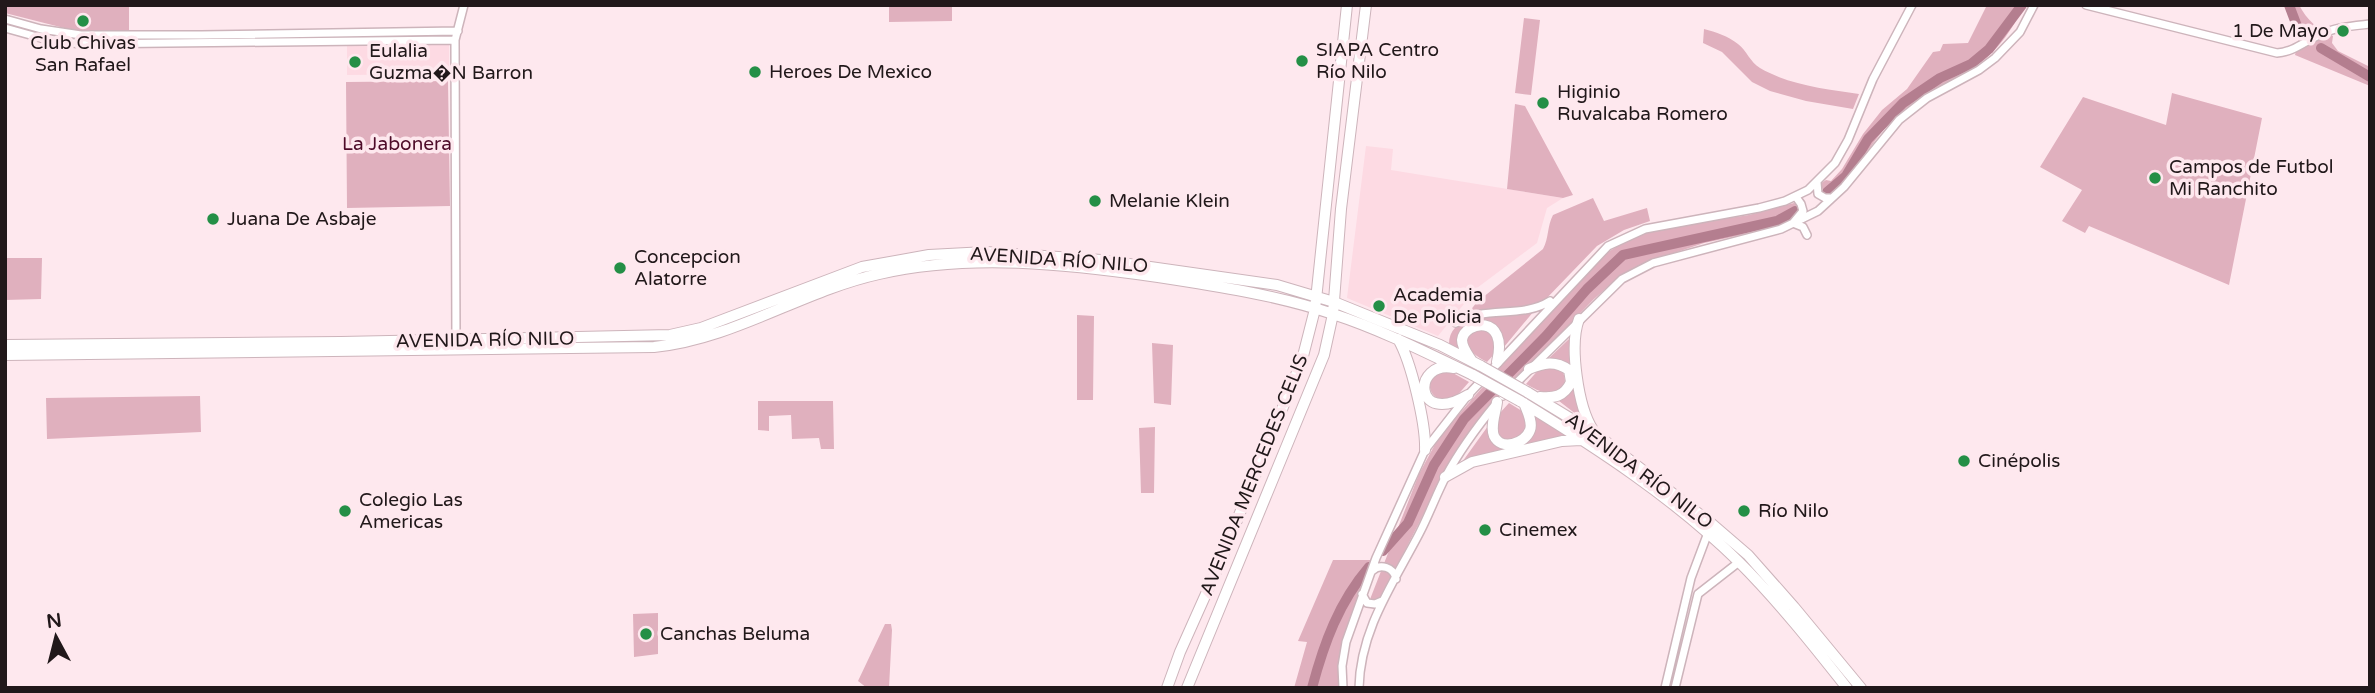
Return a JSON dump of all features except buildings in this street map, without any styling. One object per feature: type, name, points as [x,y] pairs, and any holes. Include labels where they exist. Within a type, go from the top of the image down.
[{"type":"main road","name":"AVENIDA MERCEDES CELIS","points":[[1167,688],[1299,372],[1315,309],[1347,5]]},
{"type":"main road","name":"AVENIDA MERCEDES CELIS","points":[[1187,688],[1321,365],[1333,314],[1341,209],[1366,5]]},
{"type":"main road","points":[[1332,142],[1341,152],[1342,159],[1339,199],[1341,209]]},
{"type":"main road","name":"AVENIDA RÍO NILO","points":[[5,355],[455,345],[680,334],[862,267],[946,253],[997,253],[1101,260],[1277,285],[1334,302],[1401,334],[1469,373],[1527,398],[1596,434],[1712,524],[1754,561],[1852,686]]},
{"type":"main road","name":"AVENIDA RÍO NILO","points":[[5,345],[455,345],[638,348],[674,345],[704,338],[866,277],[923,267],[979,262],[1102,269],[1217,285],[1264,295],[1440,345],[1476,364],[1663,497],[1739,562],[1799,621]]},
{"type":"main road","points":[[1579,320],[1574,340],[1581,399],[1587,420],[1596,434]]},
{"type":"main road","points":[[1328,337],[1341,327],[1357,323]]},
{"type":"main road","points":[[1476,364],[1463,346],[1463,338],[1470,328],[1482,325],[1493,329],[1499,336],[1501,346],[1497,362]]},
{"type":"main road","points":[[1401,334],[1425,433],[1426,450]]},
{"type":"main road","points":[[1497,402],[1494,437],[1508,445],[1524,439],[1530,432],[1531,425],[1527,398],[1556,397],[1563,394],[1571,382],[1569,370],[1562,365],[1543,363],[1529,369]]},
{"type":"main road","points":[[1468,395],[1449,405],[1440,405],[1432,402],[1424,382],[1431,372],[1448,367],[1469,373]]},
{"type":"main road","points":[[1445,477],[1472,462],[1562,441],[1583,440]]},
{"type":"street","points":[[455,345],[454,40],[464,5]]},
{"type":"street","points":[[1343,688],[1343,654],[1371,571],[1426,450],[1468,395],[1608,246],[1627,236],[1666,223],[1759,208],[1804,193],[1835,163],[1848,140],[1873,79],[1912,5]]},
{"type":"street","points":[[1359,688],[1365,640],[1382,601],[1429,515],[1445,477],[1465,444],[1497,402],[1529,369],[1622,279],[1653,262],[1781,229],[1818,211],[1844,187],[1899,120],[1927,98],[1979,70],[1995,58],[2020,32],[2034,5]]},
{"type":"street","points":[[2086,5],[2264,51],[2285,52],[2318,35],[2342,27],[2370,24]]},
{"type":"street","points":[[5,19],[41,29],[81,35],[201,39],[454,40]]},
{"type":"street","points":[[5,28],[41,38],[80,44],[458,31]]},
{"type":"street","points":[[1817,181],[1818,194],[1825,198],[1833,197]]},
{"type":"street","points":[[1793,223],[1803,211],[1796,197]]},
{"type":"street","points":[[1793,223],[1803,227],[1807,235]]},
{"type":"street","points":[[1456,323],[1474,315],[1543,306],[1560,295]]},
{"type":"street","points":[[1665,688],[1691,578],[1712,524]]},
{"type":"street","points":[[1675,688],[1698,594],[1739,562]]},
{"type":"street","points":[[1371,571],[1383,566],[1392,571],[1395,579]]},
{"type":"street","points":[[1362,593],[1367,603],[1382,601]]},
{"type":"shaded area","points":[[449,41],[449,74],[347,75],[347,43]]},
{"type":"shaded area","points":[[1366,146],[1393,149],[1391,170],[1563,198],[1547,208],[1537,243],[1477,288],[1438,336],[1347,298]]},
{"type":"green space","name":"Club Chivas San Rafael","points":[[5,5],[129,5],[129,30],[76,31],[5,13]]},
{"type":"green space","points":[[889,5],[952,5],[952,21],[889,22]]},
{"type":"green space","points":[[1987,5],[2018,5],[2022,10],[1989,56],[1897,117],[1879,135],[1851,174],[1835,189],[1825,194],[1820,184],[1826,180],[1831,181],[1842,169],[1863,134],[1882,110],[1907,89],[1933,52],[1940,51],[1943,44],[1968,43]]},
{"type":"green space","points":[[2284,5],[2299,5],[2313,24],[2333,36],[2332,43],[2338,51],[2370,67],[2370,86],[2295,55],[2299,39]]},
{"type":"green space","points":[[1524,18],[1540,20],[1531,95],[1515,93]]},
{"type":"green space","points":[[1704,29],[1734,41],[1757,66],[1771,74],[1808,86],[1859,94],[1853,109],[1806,101],[1770,91],[1752,82],[1722,52],[1703,43]]},
{"type":"green space","name":"La Jabonera","points":[[448,81],[450,206],[347,208],[346,82]]},
{"type":"green space","name":"Campos de Futbol Mi Ranchito","points":[[2172,93],[2262,118],[2229,285],[2089,226],[2085,233],[2062,221],[2082,190],[2040,167],[2083,97],[2166,125]]},
{"type":"green space","points":[[1515,104],[1525,106],[1573,195],[1563,198],[1507,189]]},
{"type":"green space","points":[[1593,198],[1604,221],[1647,208],[1650,221],[1624,230],[1597,246],[1544,301],[1529,306],[1469,312],[1477,302],[1543,249],[1553,215]]},
{"type":"green space","points":[[1794,203],[1800,210],[1793,220],[1760,231],[1704,243],[1647,262],[1619,277],[1594,299],[1498,398],[1438,486],[1375,609],[1367,607],[1419,474],[1439,437],[1600,257],[1626,241],[1657,229],[1749,215]]},
{"type":"green space","points":[[5,258],[42,258],[41,299],[5,300]]},
{"type":"green space","points":[[1534,311],[1504,347],[1500,330],[1487,323],[1472,324],[1462,329],[1458,337],[1460,350],[1449,346],[1450,336],[1461,323],[1478,318]]},
{"type":"green space","points":[[1077,315],[1094,316],[1093,400],[1077,400]]},
{"type":"green space","points":[[1482,329],[1493,334],[1496,352],[1487,362],[1470,350],[1466,340],[1473,332]]},
{"type":"green space","points":[[1569,339],[1581,418],[1559,401],[1574,386],[1569,364],[1554,358],[1547,360]]},
{"type":"green space","points":[[1152,343],[1173,345],[1171,405],[1154,403]]},
{"type":"green space","points":[[1559,366],[1565,380],[1559,391],[1545,392],[1526,384],[1540,368]]},
{"type":"green space","points":[[1443,371],[1469,382],[1455,398],[1441,400],[1431,391],[1430,378]]},
{"type":"green space","points":[[200,396],[201,432],[47,439],[46,398]]},
{"type":"green space","points":[[758,401],[833,401],[834,449],[821,449],[819,438],[792,439],[791,415],[769,416],[769,431],[758,430]]},
{"type":"green space","points":[[1509,403],[1522,411],[1527,428],[1512,440],[1504,439],[1496,433],[1499,414]]},
{"type":"green space","points":[[1532,415],[1569,436],[1460,465],[1488,426],[1491,437],[1522,444]]},
{"type":"green space","points":[[1155,427],[1154,493],[1141,493],[1139,428]]},
{"type":"green space","points":[[1333,560],[1371,560],[1341,655],[1339,688],[1294,688],[1307,642],[1298,641]]},
{"type":"green space","name":"Canchas Beluma","points":[[658,613],[658,654],[634,657],[633,614]]},
{"type":"green space","points":[[885,624],[891,624],[892,630],[889,688],[867,688],[858,681]]},
{"type":"waterway","points":[[1827,192],[1846,176],[1868,139],[1903,103],[1940,78],[1971,64],[1989,49],[2022,5]]},
{"type":"waterway","points":[[2289,5],[2300,34]]},
{"type":"waterway","points":[[2321,48],[2370,77]]},
{"type":"waterway","points":[[1383,551],[1408,523],[1434,465],[1464,419],[1546,336],[1587,289],[1623,255],[1777,221],[1795,211]]},
{"type":"waterway","points":[[1312,688],[1341,609],[1369,567]]},
{"type":"place","name":"Club Chivas San Rafael","points":[[83,21]]},
{"type":"place","name":"1 De Mayo","points":[[2343,31]]},
{"type":"place","name":"SIAPA Centro Río Nilo","points":[[1302,61]]},
{"type":"place","name":"Eulalia Guzma�N Barron","points":[[355,62]]},
{"type":"place","name":"Heroes De Mexico","points":[[755,72]]},
{"type":"place","name":"Higinio Ruvalcaba Romero","points":[[1543,103]]},
{"type":"place","name":"Campos de Futbol Mi Ranchito","points":[[2155,178]]},
{"type":"place","name":"Melanie Klein","points":[[1095,201]]},
{"type":"place","name":"Juana De Asbaje","points":[[213,219]]},
{"type":"place","name":"Concepcion Alatorre","points":[[620,268]]},
{"type":"place","name":"Academia De Policia","points":[[1379,306]]},
{"type":"place","name":"Cinépolis","points":[[1964,461]]},
{"type":"place","name":"Colegio Las Americas","points":[[345,511]]},
{"type":"place","name":"Río Nilo","points":[[1744,511]]},
{"type":"place","name":"Cinemex","points":[[1485,530]]},
{"type":"place","name":"Canchas Beluma","points":[[646,634]]}]
